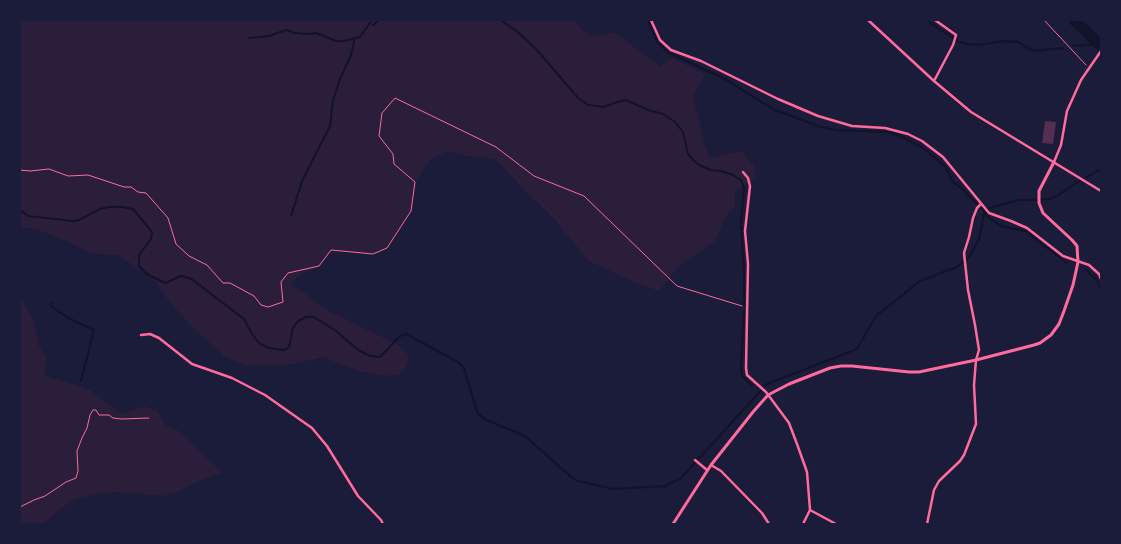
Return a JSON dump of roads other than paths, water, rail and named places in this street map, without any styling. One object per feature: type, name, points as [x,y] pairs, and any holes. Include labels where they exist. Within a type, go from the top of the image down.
[{"type":"street","points":[[652,20],[660,40],[671,50],[701,61],[778,99],[818,116],[852,126],[885,128],[908,134],[922,141],[942,157],[989,213],[1027,228],[1063,256],[1089,265],[1099,274],[1101,279]]},
{"type":"street","points":[[868,20],[934,81],[971,112],[1101,191]]},
{"type":"street","points":[[934,81],[956,35],[937,21]]},
{"type":"street","points":[[674,524],[707,470],[767,393],[830,368],[852,366],[919,372],[1034,345],[1051,335],[1059,324],[1073,285],[1078,262],[1077,246],[1042,213],[1038,203],[1039,191],[1061,145],[1066,116],[1081,80],[1101,51]]},
{"type":"street","points":[[743,172],[748,178],[750,186],[745,231],[748,264],[747,375],[767,393],[789,424],[797,444],[807,472],[810,510],[803,524]]},
{"type":"street","points":[[927,524],[934,490],[939,481],[960,461],[976,424],[974,385],[976,360],[979,350],[968,290],[964,253],[973,218],[981,204]]},
{"type":"street","points":[[140,335],[150,334],[159,338],[192,364],[232,378],[265,395],[312,428],[327,446],[358,496],[383,524]]},
{"type":"street","points":[[695,460],[707,470]]},
{"type":"street","points":[[711,465],[721,471],[762,513],[769,524]]},
{"type":"street","points":[[810,510],[836,524]]},
{"type":"waterway","points":[[249,38],[269,36],[286,30],[295,33],[316,33],[336,41],[344,41],[360,37],[372,20]]},
{"type":"waterway","points":[[373,25],[379,20]]},
{"type":"waterway","points":[[501,20],[519,33],[537,50],[578,98],[588,105],[603,107],[626,100],[648,110],[663,114],[675,122],[683,132],[688,154],[695,162],[711,170],[733,175],[741,180],[744,188],[741,225],[744,304]]},
{"type":"waterway","points":[[648,20],[658,43],[669,53],[725,79],[775,110],[821,127],[835,130],[896,134],[922,147],[945,166],[953,182],[989,218],[1001,226],[1025,231],[1067,263]]},
{"type":"waterway","points":[[926,20],[959,42],[968,44],[978,45],[1004,41],[1018,42],[1033,51],[1063,48]]},
{"type":"waterway","points":[[1074,20],[1101,46]]},
{"type":"waterway","points":[[291,216],[302,181],[330,126],[333,100],[351,55],[355,38]]},
{"type":"waterway","points":[[1073,46],[1099,44]]},
{"type":"waterway","points":[[987,210],[1018,200],[1049,199],[1101,169]]},
{"type":"waterway","points":[[20,210],[28,216],[73,221],[109,207],[133,209],[152,232],[151,239],[139,255],[139,266],[147,274],[166,283],[180,276],[193,280],[244,319],[259,343],[268,348],[285,350],[289,347],[293,328],[298,321],[306,317],[314,317],[336,331],[358,350],[370,356],[380,357],[400,336],[406,334],[458,362],[464,368],[477,412],[484,419],[525,436],[578,481],[613,489],[665,486],[681,478],[767,384],[857,349],[876,316],[920,281],[957,267],[970,256],[979,239],[984,213]]},
{"type":"waterway","points":[[1085,269],[1097,280],[1101,290]]},
{"type":"waterway","points":[[51,303],[52,307],[70,319],[94,330],[81,381]]},
{"type":"waterway","points":[[744,311],[741,367],[742,376],[752,385]]}]
